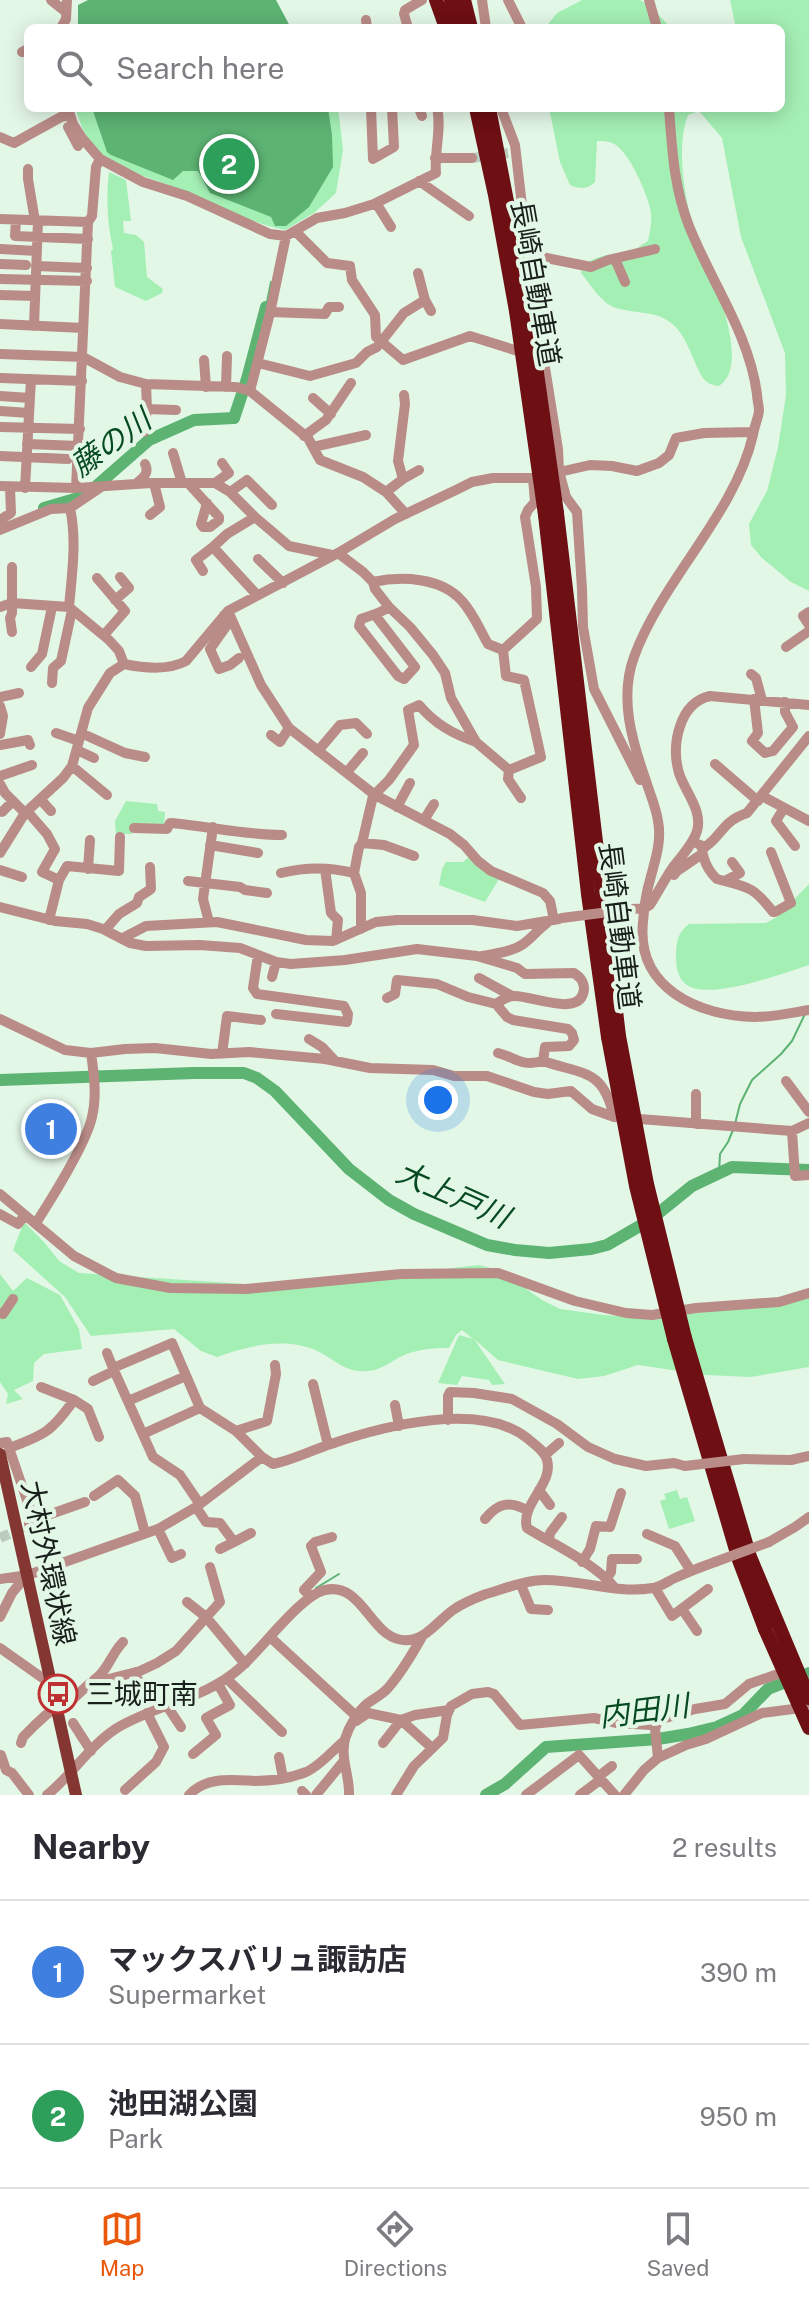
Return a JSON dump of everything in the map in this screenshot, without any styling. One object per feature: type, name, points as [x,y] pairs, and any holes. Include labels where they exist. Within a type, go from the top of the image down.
[{"type":"highway","points":[[436,0],[445,24]]},
{"type":"highway","points":[[451,0],[457,24]]},
{"type":"highway","points":[[464,0],[470,24]]},
{"type":"highway","points":[[470,112],[508,263]]},
{"type":"highway","name":"長崎自動車道","points":[[477,112],[508,263],[522,311]]},
{"type":"highway","name":"長崎自動車道","points":[[490,112],[551,514],[613,1036],[680,1338],[771,1627],[809,1728]]},
{"type":"highway","name":"長崎自動車道","points":[[771,1627],[809,1698]]},
{"type":"main road","name":"大村外環状線","points":[[3,1448],[76,1795]]},
{"type":"street","points":[[51,0],[66,6]]},
{"type":"street","points":[[407,24],[405,10],[422,0]]},
{"type":"street","points":[[482,0],[485,24]]},
{"type":"street","points":[[508,0],[520,24]]},
{"type":"street","points":[[649,0],[656,24]]},
{"type":"street","points":[[371,112],[373,159],[394,147],[392,112]]},
{"type":"street","points":[[67,113],[100,159],[143,182],[187,196],[270,234],[286,234],[317,218],[376,203],[436,173],[438,112]]},
{"type":"street","points":[[502,112],[532,255],[534,284],[546,316],[539,330],[559,471],[566,497],[577,512],[583,627],[594,689],[640,780],[646,782]]},
{"type":"street","points":[[669,112],[677,186],[688,223],[747,351],[759,411],[748,456],[736,482],[645,631],[633,660],[627,689],[628,721],[658,820],[659,839],[645,908],[642,947],[657,978],[698,1007],[736,1015],[771,1016],[809,1010]]},
{"type":"street","points":[[0,137],[14,143],[67,113]]},
{"type":"street","points":[[67,113],[78,146]]},
{"type":"street","points":[[435,158],[472,158]]},
{"type":"street","points":[[91,488],[79,446],[88,222],[92,216],[96,167],[100,159]]},
{"type":"street","points":[[28,169],[38,237],[31,266],[36,280],[34,326]]},
{"type":"street","points":[[419,181],[469,216]]},
{"type":"street","points":[[376,203],[391,227]]},
{"type":"street","points":[[0,219],[88,222]]},
{"type":"street","points":[[16,220],[15,236],[88,239]]},
{"type":"street","points":[[249,391],[286,234]]},
{"type":"street","points":[[286,234],[327,263],[350,266],[352,280],[375,315],[376,337],[403,360],[470,336],[545,361]]},
{"type":"street","points":[[0,249],[37,251]]},
{"type":"street","points":[[532,255],[591,267],[655,249]]},
{"type":"street","points":[[615,259],[625,282]]},
{"type":"street","points":[[0,264],[87,268]]},
{"type":"street","points":[[418,273],[431,311]]},
{"type":"street","points":[[0,279],[87,281]]},
{"type":"street","points":[[0,295],[35,296]]},
{"type":"street","points":[[258,363],[315,376],[356,363],[382,341],[404,313],[425,300]]},
{"type":"street","points":[[270,312],[325,314],[329,307],[339,307]]},
{"type":"street","points":[[0,324],[83,328]]},
{"type":"street","points":[[0,354],[83,357],[120,377],[146,384],[231,387],[249,391],[304,436],[320,460],[363,477],[386,492],[406,514]]},
{"type":"street","points":[[227,356],[231,387]]},
{"type":"street","points":[[204,360],[206,387]]},
{"type":"street","points":[[0,378],[82,381]]},
{"type":"street","points":[[25,488],[31,379]]},
{"type":"street","points":[[304,436],[331,414],[351,383]]},
{"type":"street","points":[[144,432],[146,384]]},
{"type":"street","points":[[403,479],[398,461],[404,395]]},
{"type":"street","points":[[0,396],[30,398]]},
{"type":"street","points":[[313,398],[331,414]]},
{"type":"street","points":[[147,409],[176,410]]},
{"type":"street","points":[[0,411],[29,413]]},
{"type":"street","points":[[0,427],[80,429]]},
{"type":"street","points":[[0,853],[26,812],[72,766],[88,708],[110,673],[124,664],[142,668],[179,665],[186,661],[226,613],[406,514],[472,482],[493,478],[533,478],[590,465],[637,471],[659,463],[669,455],[676,438],[704,433],[753,432]]},
{"type":"street","points":[[313,447],[366,435]]},
{"type":"street","points":[[27,444],[79,446]]},
{"type":"street","points":[[173,453],[185,483],[207,503]]},
{"type":"street","points":[[0,456],[68,459]]},
{"type":"street","points":[[215,483],[229,473],[222,463]]},
{"type":"street","points":[[136,484],[146,474],[145,464]]},
{"type":"street","points":[[386,492],[419,470]]},
{"type":"street","points":[[503,650],[537,619],[536,587],[525,517],[535,502],[533,478]]},
{"type":"street","points":[[230,492],[247,480],[272,505]]},
{"type":"street","points":[[150,515],[160,507],[154,483]]},
{"type":"street","points":[[0,520],[11,513],[5,487],[91,488],[154,483],[215,483],[230,492],[289,546],[335,554],[363,572],[445,673],[451,698],[476,742],[509,770]]},
{"type":"street","points":[[0,530],[51,509],[70,508],[91,488]]},
{"type":"street","points":[[52,683],[53,668],[61,661],[70,609],[73,523],[70,508]]},
{"type":"street","points":[[203,571],[196,560],[227,534],[255,517]]},
{"type":"street","points":[[213,547],[257,595]]},
{"type":"street","points":[[258,559],[283,583]]},
{"type":"street","points":[[12,567],[12,632]]},
{"type":"street","points":[[115,600],[129,588],[120,577]]},
{"type":"street","points":[[373,582],[409,577],[453,593],[466,606],[488,644],[503,650]]},
{"type":"street","points":[[97,578],[125,611],[104,635]]},
{"type":"street","points":[[0,607],[12,603],[70,609],[104,635],[119,651],[124,664]]},
{"type":"street","points":[[786,647],[809,628],[803,616],[808,606]]},
{"type":"street","points":[[31,667],[42,654],[52,607]]},
{"type":"street","points":[[375,615],[415,667],[404,679],[398,676],[359,626],[361,619],[389,607]]},
{"type":"street","points":[[226,613],[227,625],[210,649],[219,669],[239,658]]},
{"type":"street","points":[[226,613],[261,685],[289,728],[375,795],[457,839],[491,871],[543,893],[550,901],[555,920]]},
{"type":"street","points":[[503,650],[506,676],[524,680],[541,757],[509,770]]},
{"type":"street","points":[[751,674],[756,678],[758,700],[758,733],[752,741],[765,753],[773,751],[793,727],[785,712],[785,702]]},
{"type":"street","points":[[0,697],[19,693]]},
{"type":"street","points":[[771,852],[791,903],[773,912],[751,888],[713,876],[699,847],[696,809],[679,773],[676,760],[679,730],[691,704],[710,696],[809,705]]},
{"type":"street","points":[[361,929],[361,893],[354,873],[359,847],[373,796],[389,780],[414,745],[407,713],[419,705],[434,721],[476,742]]},
{"type":"street","points":[[0,706],[3,716],[0,734]]},
{"type":"street","points":[[318,751],[340,725],[356,723],[367,734]]},
{"type":"street","points":[[271,735],[280,742],[289,728]]},
{"type":"street","points":[[56,733],[145,757]]},
{"type":"street","points":[[123,938],[146,926],[209,922],[306,940],[334,940],[376,922],[473,920],[517,926],[645,908],[699,847],[711,843],[733,818],[747,813],[809,736]]},
{"type":"street","points":[[0,745],[28,740],[30,745]]},
{"type":"street","points":[[79,741],[94,758]]},
{"type":"street","points":[[347,772],[363,753]]},
{"type":"street","points":[[715,764],[760,798],[809,821]]},
{"type":"street","points":[[0,776],[32,765]]},
{"type":"street","points":[[72,766],[107,795]]},
{"type":"street","points":[[509,770],[508,779],[521,798]]},
{"type":"street","points":[[397,807],[410,783]]},
{"type":"street","points":[[0,784],[47,834],[55,849],[42,872],[59,880]]},
{"type":"street","points":[[40,799],[51,811]]},
{"type":"street","points":[[2,812],[13,801]]},
{"type":"street","points":[[424,820],[434,804]]},
{"type":"street","points":[[784,808],[776,821],[795,846]]},
{"type":"street","points":[[193,825],[194,810]]},
{"type":"street","points":[[134,828],[167,829],[170,823],[282,835]]},
{"type":"street","points":[[209,922],[203,899],[213,827]]},
{"type":"street","points":[[49,920],[59,880],[67,866],[119,871],[120,837]]},
{"type":"street","points":[[88,869],[90,840]]},
{"type":"street","points":[[362,843],[384,845],[414,856]]},
{"type":"street","points":[[210,845],[258,853]]},
{"type":"street","points":[[725,881],[740,873],[732,862]]},
{"type":"street","points":[[105,930],[119,914],[137,903],[139,897],[151,889],[150,867]]},
{"type":"street","points":[[325,869],[331,913],[338,920],[332,961]]},
{"type":"street","points":[[281,873],[338,869],[354,873]]},
{"type":"street","points":[[0,870],[22,877]]},
{"type":"street","points":[[188,881],[267,893]]},
{"type":"street","points":[[0,907],[49,920],[87,924],[146,946],[240,948],[276,962],[291,964],[417,949],[477,956],[517,968],[525,974],[574,973],[583,982],[584,990],[576,1003],[566,1004],[512,996],[479,978]]},
{"type":"street","points":[[477,956],[513,949],[555,920]]},
{"type":"street","points":[[222,1054],[227,1016],[253,1021],[254,1015],[276,1014],[347,1022],[348,1014],[344,1006],[257,994],[253,988],[258,955]]},
{"type":"street","points":[[272,977],[276,962]]},
{"type":"street","points":[[387,998],[395,994],[397,980],[437,984],[496,1004],[513,1020],[568,1029],[574,1040],[569,1046],[545,1047],[543,1061]]},
{"type":"street","points":[[496,1004],[512,996]]},
{"type":"street","points":[[276,1014],[277,997]]},
{"type":"street","points":[[0,1019],[65,1050],[91,1053],[155,1048],[222,1054],[249,1052],[386,1070],[433,1070],[454,1076],[487,1076],[534,1092],[571,1091],[592,1109],[614,1117],[792,1131],[809,1123]]},
{"type":"street","points":[[309,1039],[335,1061]]},
{"type":"street","points":[[36,1223],[92,1118],[91,1053]]},
{"type":"street","points":[[498,1053],[523,1063],[543,1061],[586,1073],[605,1090],[614,1117]]},
{"type":"street","points":[[786,1081],[804,1096],[809,1112]]},
{"type":"street","points":[[696,1094],[696,1124]]},
{"type":"street","points":[[792,1131],[795,1176],[809,1175]]},
{"type":"street","points":[[0,1194],[74,1256],[116,1278],[170,1288],[246,1289],[401,1274],[498,1273],[575,1301],[626,1313],[652,1315],[696,1308],[779,1302],[809,1293]]},
{"type":"street","points":[[0,1214],[18,1224],[25,1215]]},
{"type":"street","points":[[0,1313],[3,1314],[13,1299]]},
{"type":"street","points":[[93,1381],[172,1343],[200,1408],[236,1431],[273,1464],[328,1445],[421,1421],[494,1422],[511,1427],[545,1455],[548,1466],[528,1511],[527,1528],[607,1578],[615,1588]]},
{"type":"street","points":[[107,1353],[153,1457],[180,1475],[206,1522],[220,1523],[234,1542]]},
{"type":"street","points":[[236,1431],[267,1421],[278,1387],[275,1365]]},
{"type":"street","points":[[128,1401],[186,1376]]},
{"type":"street","points":[[313,1384],[328,1445]]},
{"type":"street","points":[[41,1387],[88,1409],[99,1437]]},
{"type":"street","points":[[448,1420],[450,1392],[512,1399],[557,1424],[602,1455],[646,1466],[674,1463],[685,1466],[744,1459],[791,1460],[809,1456]]},
{"type":"street","points":[[74,1400],[56,1425],[35,1439],[3,1448],[33,1518],[30,1523],[89,1499],[118,1480],[135,1496],[145,1533]]},
{"type":"street","points":[[395,1405],[399,1426]]},
{"type":"street","points":[[143,1434],[200,1408]]},
{"type":"street","points":[[545,1455],[559,1443]]},
{"type":"street","points":[[0,1579],[28,1575],[158,1529],[198,1505],[262,1457]]},
{"type":"street","points":[[539,1490],[550,1505]]},
{"type":"street","points":[[582,1562],[590,1549],[593,1527],[610,1527],[621,1493]]},
{"type":"street","points":[[485,1519],[504,1504],[512,1503],[528,1511]]},
{"type":"street","points":[[549,1541],[550,1533],[562,1517]]},
{"type":"street","points":[[309,1595],[328,1589],[350,1594],[384,1631],[409,1640],[423,1635],[463,1604],[482,1595],[544,1580],[615,1588],[655,1588],[769,1542],[809,1517]]},
{"type":"street","points":[[158,1529],[172,1558],[181,1554]]},
{"type":"street","points":[[220,1549],[251,1533]]},
{"type":"street","points":[[647,1534],[675,1546],[691,1571]]},
{"type":"street","points":[[47,1795],[116,1728],[222,1682],[309,1595],[321,1572],[311,1546],[332,1537]]},
{"type":"street","points":[[607,1578],[612,1559],[637,1559]]},
{"type":"street","points":[[89,1684],[132,1673],[176,1651],[220,1602],[210,1567]]},
{"type":"street","points":[[0,1617],[12,1593],[28,1575]]},
{"type":"street","points":[[521,1585],[531,1609],[548,1610]]},
{"type":"street","points":[[655,1588],[672,1616],[708,1589]]},
{"type":"street","points":[[187,1602],[206,1617],[243,1662]]},
{"type":"street","points":[[682,1609],[697,1631]]},
{"type":"street","points":[[349,1795],[350,1780],[343,1762],[345,1740],[365,1705],[387,1690],[423,1635]]},
{"type":"street","points":[[270,1637],[355,1719],[361,1720],[373,1712],[401,1720],[432,1748]]},
{"type":"street","points":[[21,1743],[35,1725],[103,1674],[114,1651],[123,1642]]},
{"type":"street","points":[[0,1648],[51,1684]]},
{"type":"street","points":[[132,1673],[181,1727]]},
{"type":"street","points":[[624,1795],[657,1752],[656,1728],[659,1720],[725,1704],[749,1684],[778,1674]]},
{"type":"street","points":[[222,1682],[282,1732]]},
{"type":"street","points":[[193,1754],[216,1735],[206,1718],[230,1705],[222,1682]]},
{"type":"street","points":[[396,1795],[414,1766],[443,1738],[451,1706],[472,1694],[488,1692],[498,1698],[520,1725],[594,1718],[656,1728]]},
{"type":"street","points":[[657,1752],[706,1739],[762,1713],[809,1707]]},
{"type":"street","points":[[383,1743],[401,1720],[449,1710]]},
{"type":"street","points":[[125,1790],[156,1762],[164,1747],[147,1713]]},
{"type":"street","points":[[632,1717],[651,1719],[656,1728]]},
{"type":"street","points":[[73,1723],[91,1750]]},
{"type":"street","points":[[189,1795],[205,1784],[283,1778],[304,1773],[345,1740]]},
{"type":"street","points":[[1,1755],[6,1770],[29,1795]]},
{"type":"street","points":[[526,1795],[579,1755],[615,1795]]},
{"type":"street","points":[[279,1757],[283,1778]]},
{"type":"street","points":[[316,1795],[343,1762]]},
{"type":"street","points":[[580,1795],[612,1766]]},
{"type":"street","points":[[221,1781],[224,1795]]},
{"type":"shaded area","points":[[88,0],[276,0],[289,24],[78,24],[78,5]]},
{"type":"shaded area","points":[[582,0],[640,0],[667,24],[548,24],[557,13]]},
{"type":"shaded area","points":[[730,0],[809,0],[809,591],[791,582],[751,545],[749,524],[767,491],[778,447],[786,395],[785,353],[741,237],[722,138],[700,112],[785,112],[785,24],[735,24]]},
{"type":"shaded area","points":[[77,112],[338,112],[343,150],[336,193],[314,213],[285,230],[230,212],[111,162],[98,152]]},
{"type":"shaded area","points":[[93,112],[329,112],[333,167],[309,207],[286,226],[275,226],[271,217],[210,193],[198,171],[183,171],[173,180],[107,152]]},
{"type":"shaded area","points":[[550,112],[696,112],[688,115],[685,126],[682,166],[691,218],[723,305],[729,331],[732,354],[729,373],[719,386],[710,384],[703,377],[683,337],[671,323],[658,316],[611,306],[581,273],[589,261],[630,251],[648,241],[651,212],[632,165],[616,145],[597,141],[595,182],[583,188],[570,185],[560,162]]},
{"type":"shaded area","points":[[109,172],[126,180],[131,221],[123,221],[124,233],[136,235],[144,242],[147,277],[163,289],[162,293],[146,301],[115,287],[108,210]]},
{"type":"shaded area","points":[[126,801],[157,804],[158,811],[165,812],[164,827],[133,825],[132,834],[116,834],[115,821]]},
{"type":"shaded area","points":[[470,856],[499,879],[485,902],[439,885],[446,862],[463,862]]},
{"type":"shaded area","points":[[809,884],[809,965],[747,984],[712,990],[698,989],[681,980],[676,965],[676,947],[680,935],[689,924],[766,923],[777,917]]},
{"type":"shaded area","points":[[24,1222],[59,1261],[79,1273],[292,1287],[479,1265],[499,1270],[560,1309],[655,1318],[726,1309],[809,1291],[809,1367],[751,1377],[706,1375],[638,1365],[604,1376],[578,1379],[498,1360],[474,1339],[505,1384],[492,1385],[489,1380],[462,1376],[457,1385],[438,1383],[459,1335],[473,1339],[462,1330],[449,1348],[412,1352],[371,1371],[351,1370],[315,1350],[290,1344],[240,1349],[217,1357],[201,1351],[174,1329],[91,1336],[65,1297],[13,1250]]},
{"type":"shaded area","points":[[0,1274],[13,1291],[27,1278],[60,1295],[79,1329],[82,1349],[44,1354],[34,1363],[33,1381],[14,1390],[23,1399],[6,1404],[8,1394],[0,1382]]},
{"type":"shaded area","points":[[677,1490],[680,1499],[687,1497],[695,1521],[669,1529],[660,1501],[666,1499],[664,1494]]},
{"type":"waterway","points":[[266,307],[271,282]]},
{"type":"waterway","name":"藤の川","points":[[44,508],[85,496],[149,440],[194,420],[234,418],[266,307]]},
{"type":"waterway","points":[[735,1124],[740,1104],[752,1080],[792,1041],[805,1014]]},
{"type":"waterway","name":"大上戸川","points":[[0,1080],[244,1073],[275,1091],[349,1169],[389,1200],[487,1245],[515,1250],[549,1253],[607,1245],[650,1220],[692,1186],[732,1167],[809,1170]]},
{"type":"waterway","points":[[719,1173],[720,1154],[733,1130]]},
{"type":"waterway","points":[[316,1588],[339,1574]]},
{"type":"waterway","name":"内田川","points":[[486,1795],[505,1784],[546,1747],[658,1739],[717,1727],[743,1715],[768,1689],[809,1673]]},
{"type":"tunnel","points":[[472,158],[508,153]]},
{"type":"tunnel","points":[[0,1538],[24,1527]]},
{"type":"place","name":"池田湖公園","points":[[229,164]]},
{"type":"place","name":"マックスバリュ諏訪店","points":[[51,1129]]},
{"type":"place","name":"三城町南","points":[[58,1694]]}]
